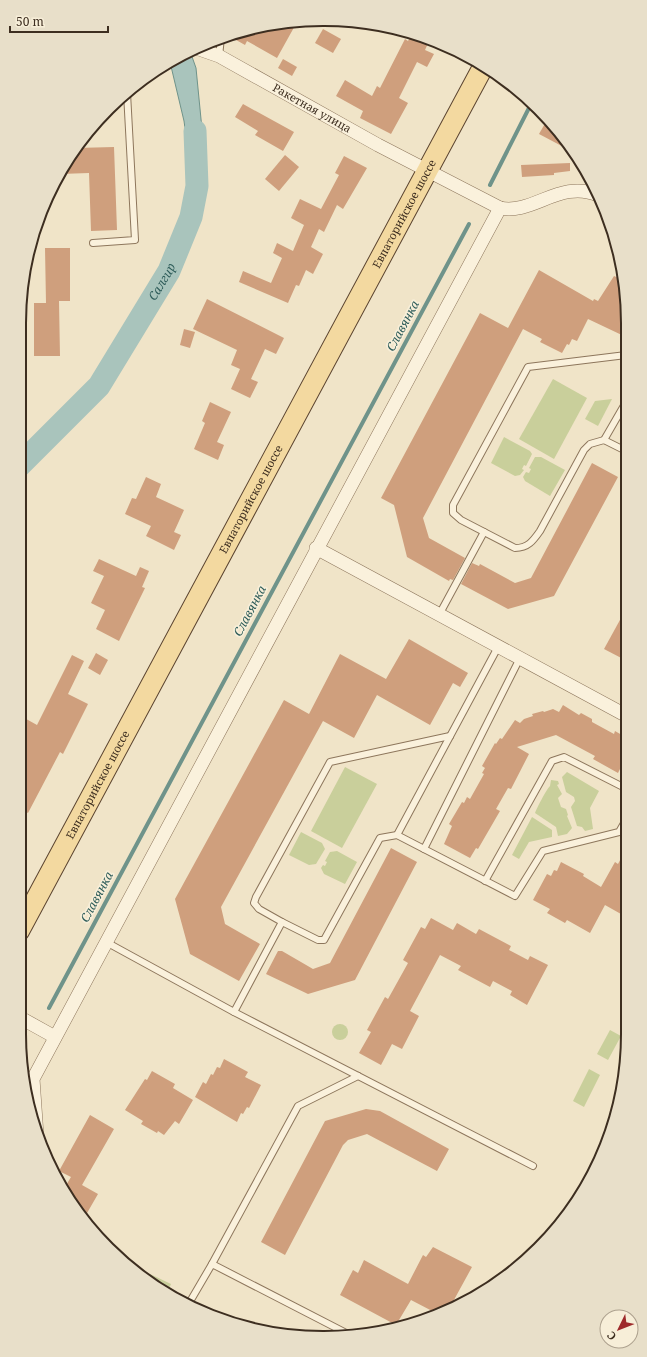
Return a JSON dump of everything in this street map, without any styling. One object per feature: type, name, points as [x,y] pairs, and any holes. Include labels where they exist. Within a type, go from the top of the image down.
[{"type":"main road","name":"Евпаторийское шоссе","points":[[26,918],[481,71]]},
{"type":"street","name":"Ракетная улица","points":[[207,52],[378,145],[500,208]]},
{"type":"street","points":[[36,1108],[33,1079],[316,548],[500,208],[508,210],[518,208],[565,192],[579,190],[590,192]]},
{"type":"street","points":[[316,548],[621,713]]},
{"type":"street","points":[[26,1021],[55,1037]]},
{"type":"lane","points":[[93,243],[135,240],[127,100]]},
{"type":"lane","points":[[621,357],[528,367],[453,505],[454,513],[461,520],[515,548],[523,548],[532,542],[540,531],[584,450],[590,444],[604,440],[621,448]]},
{"type":"lane","points":[[604,440],[621,411]]},
{"type":"lane","points":[[440,614],[484,532]]},
{"type":"lane","points":[[397,835],[498,647]]},
{"type":"lane","points":[[424,849],[520,658]]},
{"type":"lane","points":[[450,736],[330,762],[254,903],[259,909],[318,940],[324,940],[380,838],[397,835],[515,896],[543,851],[619,832],[621,829]]},
{"type":"lane","points":[[485,881],[552,761],[564,757],[621,786]]},
{"type":"lane","points":[[234,1012],[282,922]]},
{"type":"lane","points":[[106,942],[234,1012],[533,1166]]},
{"type":"lane","points":[[191,1300],[298,1106],[358,1076]]},
{"type":"lane","points":[[212,1264],[341,1330]]},
{"type":"green space","points":[[553,379],[587,398],[554,459],[519,439]]},
{"type":"green space","points":[[612,399],[598,426],[585,419],[595,401]]},
{"type":"green space","points":[[504,437],[530,451],[532,454],[526,466],[524,465],[522,469],[524,470],[520,475],[515,476],[491,463]]},
{"type":"green space","points":[[535,457],[541,457],[565,470],[550,496],[525,481],[523,477],[526,472],[529,473],[531,469],[529,468]]},
{"type":"green space","points":[[345,767],[377,784],[342,848],[311,831]]},
{"type":"green space","points":[[567,772],[599,791],[590,808],[593,829],[585,831],[582,827],[577,826],[571,807],[575,801],[574,797],[566,792],[562,777]]},
{"type":"green space","points":[[551,780],[558,781],[559,784],[557,785],[562,794],[558,798],[561,807],[566,809],[572,828],[567,834],[558,836],[556,827],[535,813],[550,786]]},
{"type":"green space","points":[[532,817],[552,830],[552,837],[529,842],[519,859],[512,855]]},
{"type":"green space","points":[[301,832],[322,843],[325,849],[316,864],[309,865],[289,855]]},
{"type":"green space","points":[[337,851],[357,862],[345,884],[324,874],[321,868],[323,865],[325,866],[327,862],[325,861],[330,852]]},
{"type":"green space","points":[[340,1024],[347,1029],[348,1032],[343,1039],[340,1040],[333,1035],[332,1032],[337,1025]]},
{"type":"green space","points":[[610,1030],[621,1036],[608,1060],[597,1054]]},
{"type":"green space","points":[[589,1069],[600,1075],[584,1107],[573,1101]]},
{"type":"green space","points":[[150,1274],[171,1284],[169,1288],[158,1281],[149,1275]]},
{"type":"water","points":[[192,57],[196,68],[206,170],[189,157],[184,121],[171,68]]},
{"type":"building","points":[[294,28],[277,58],[247,41],[245,45],[235,40],[265,32]]},
{"type":"building","points":[[323,29],[341,39],[333,53],[315,43]]},
{"type":"building","points":[[405,39],[408,41],[409,39],[427,45],[425,50],[434,54],[427,67],[417,62],[399,98],[408,103],[391,134],[360,118],[363,111],[336,96],[345,80],[372,96],[377,86],[380,88]]},
{"type":"building","points":[[283,59],[297,67],[292,76],[278,68]]},
{"type":"building","points":[[243,104],[294,132],[283,151],[255,135],[258,131],[235,117]]},
{"type":"building","points":[[545,124],[563,147],[539,134]]},
{"type":"building","points":[[114,147],[117,230],[91,231],[89,173],[67,174],[83,148]]},
{"type":"building","points":[[285,155],[299,167],[279,191],[265,179]]},
{"type":"building","points":[[344,156],[367,168],[343,209],[337,205],[324,232],[319,229],[311,247],[323,254],[313,274],[306,270],[299,286],[296,285],[288,303],[239,282],[243,271],[271,283],[282,258],[273,253],[277,243],[293,251],[304,225],[291,218],[300,199],[321,209],[339,175],[335,173]]},
{"type":"building","points":[[570,163],[570,171],[554,173],[554,175],[522,177],[521,165]]},
{"type":"building","points":[[45,248],[70,248],[70,301],[59,301],[60,356],[34,356],[34,303],[46,303]]},
{"type":"building","points":[[539,270],[593,301],[594,299],[598,301],[614,276],[617,277],[620,304],[621,335],[588,319],[577,341],[572,339],[562,353],[540,342],[542,339],[523,329],[423,518],[429,538],[465,558],[453,580],[450,579],[449,581],[407,557],[394,505],[381,498],[480,313],[508,328]]},
{"type":"building","points":[[207,299],[284,338],[276,354],[265,349],[251,379],[258,382],[250,398],[231,389],[240,369],[231,365],[237,350],[193,329]]},
{"type":"building","points":[[184,329],[195,332],[190,348],[180,345]]},
{"type":"building","points":[[210,402],[231,412],[217,442],[224,445],[218,460],[194,449],[205,423],[202,421]]},
{"type":"building","points":[[592,463],[618,477],[554,596],[508,609],[461,584],[472,563],[479,566],[480,564],[515,583],[531,578]]},
{"type":"building","points":[[146,477],[161,484],[156,497],[184,510],[174,532],[181,535],[174,550],[146,536],[151,526],[125,514],[132,498],[136,499]]},
{"type":"building","points":[[99,559],[136,576],[140,567],[149,571],[142,587],[145,588],[119,641],[96,629],[105,610],[91,603],[104,576],[93,571]]},
{"type":"building","points":[[621,618],[621,658],[604,649]]},
{"type":"building","points":[[409,639],[468,673],[460,687],[453,683],[430,725],[377,695],[354,738],[323,721],[221,907],[225,924],[260,944],[239,981],[190,954],[175,899],[284,700],[309,714],[340,654],[386,679]]},
{"type":"building","points":[[96,653],[108,660],[100,675],[88,668]]},
{"type":"building","points":[[72,655],[84,661],[68,694],[88,704],[63,754],[60,752],[28,813],[26,812],[26,719],[37,725]]},
{"type":"building","points":[[563,705],[579,715],[581,713],[592,719],[592,722],[614,734],[615,731],[621,734],[621,770],[618,773],[593,759],[595,756],[556,735],[517,747],[529,754],[511,789],[508,788],[496,809],[500,811],[478,849],[476,848],[470,858],[444,844],[452,826],[449,824],[462,802],[464,803],[467,797],[470,799],[484,774],[482,773],[485,768],[482,766],[495,743],[496,744],[500,738],[502,739],[515,720],[520,723],[524,719],[533,716],[532,714],[553,709],[559,712]]},
{"type":"building","points":[[391,848],[417,862],[355,980],[308,994],[266,974],[278,951],[282,951],[313,969],[330,963]]},
{"type":"building","points":[[621,858],[621,914],[605,905],[590,933],[567,920],[565,923],[547,913],[550,909],[533,900],[547,874],[551,876],[554,870],[557,871],[561,862],[584,874],[583,876],[601,887],[615,862],[618,864]]},
{"type":"building","points":[[431,918],[453,930],[457,923],[476,934],[479,929],[511,946],[509,950],[528,960],[530,956],[548,965],[527,1005],[510,995],[512,991],[493,981],[490,987],[458,970],[461,966],[440,955],[410,1011],[419,1016],[402,1049],[392,1044],[381,1065],[359,1053],[371,1032],[367,1030],[385,997],[388,999],[408,963],[403,960],[421,927],[425,929]]},
{"type":"building","points":[[224,1059],[248,1072],[245,1077],[261,1085],[249,1108],[247,1107],[243,1114],[241,1113],[237,1122],[195,1097],[203,1082],[206,1084],[211,1074],[213,1075],[217,1067],[220,1068]]},
{"type":"building","points":[[152,1071],[175,1084],[173,1088],[193,1100],[179,1124],[175,1121],[164,1135],[158,1131],[157,1133],[141,1124],[143,1121],[125,1110],[145,1079],[147,1080]]},
{"type":"building","points":[[366,1109],[380,1111],[449,1149],[437,1171],[367,1134],[348,1140],[343,1145],[285,1255],[261,1242],[325,1121]]},
{"type":"building","points":[[90,1115],[114,1129],[82,1185],[98,1194],[86,1214],[67,1184],[71,1177],[60,1170]]},
{"type":"building","points":[[433,1247],[472,1267],[454,1301],[431,1310],[411,1300],[398,1321],[392,1323],[340,1295],[353,1270],[358,1273],[364,1260],[408,1284],[423,1255],[426,1257]]},
{"type":"waterway","name":"Славянка","points":[[490,185],[529,108]]},
{"type":"waterway","name":"Салгир","points":[[26,459],[99,386],[169,271],[191,217],[197,186],[195,131]]},
{"type":"waterway","name":"Славянка","points":[[49,1008],[469,224]]}]
